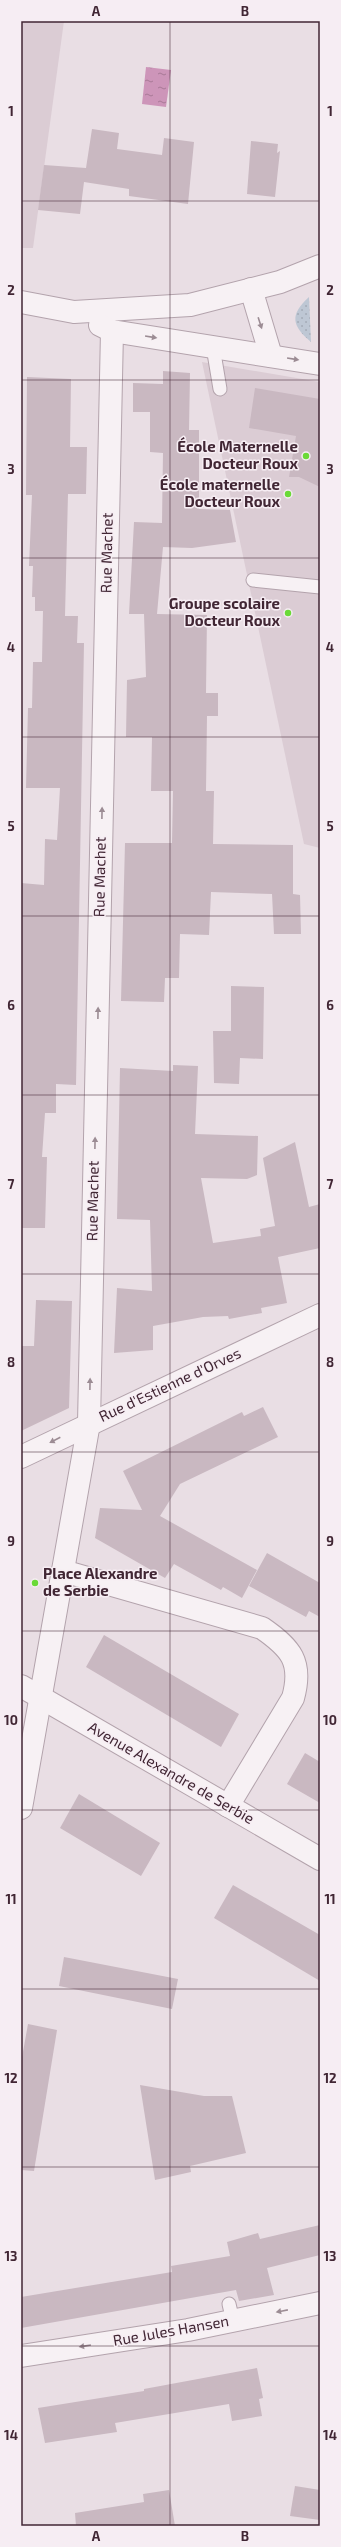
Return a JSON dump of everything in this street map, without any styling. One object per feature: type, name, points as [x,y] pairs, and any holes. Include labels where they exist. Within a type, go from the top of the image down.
[{"type":"street","points":[[21,302],[74,312],[190,304],[280,282],[320,266]]},
{"type":"street","points":[[251,289],[271,356]]},
{"type":"street","points":[[74,312],[112,331],[320,364]]},
{"type":"street","name":"Rue Machet","points":[[89,1424],[112,331]]},
{"type":"street","name":"Rue d'Estienne d'Orves","points":[[21,1457],[320,1315]]},
{"type":"street","points":[[21,1808],[89,1424]]},
{"type":"street","points":[[63,1571],[262,1628],[288,1649],[295,1664],[298,1680],[294,1698],[228,1806]]},
{"type":"street","name":"Avenue Alexandre de Serbie","points":[[21,1686],[320,1860]]},
{"type":"street","name":"Rue Jules Hansen","points":[[21,2356],[231,2312],[320,2303]]},
{"type":"lane","points":[[213,347],[220,389]]},
{"type":"lane","points":[[253,580],[320,586]]},
{"type":"shaded area","points":[[21,21],[64,21],[33,248],[21,248]]},
{"type":"shaded area","points":[[309,297],[311,342],[300,331],[295,320],[298,309]]},
{"type":"shaded area","name":"Groupe scolaire Docteur Roux","points":[[202,362],[320,382],[320,848],[304,844]]},
{"type":"water","points":[[146,67],[171,70],[166,107],[142,104]]},
{"type":"building","points":[[92,129],[119,133],[117,149],[162,155],[164,138],[194,142],[188,204],[129,196],[129,189],[84,182],[80,214],[38,210],[44,165],[86,168]]},
{"type":"building","points":[[251,141],[278,144],[277,153],[280,151],[275,197],[247,194]]},
{"type":"building","points":[[163,371],[190,373],[189,430],[199,430],[199,509],[230,510],[236,542],[192,548],[163,547],[157,614],[207,615],[206,693],[218,693],[218,716],[207,716],[206,791],[214,791],[213,844],[293,845],[293,894],[300,895],[301,934],[274,934],[272,894],[211,892],[209,935],[180,934],[179,978],[165,978],[164,1002],[121,1001],[125,843],[172,843],[173,791],[151,791],[152,737],[126,737],[127,680],[146,677],[144,614],[129,614],[134,522],[162,523],[163,453],[150,452],[150,412],[133,412],[133,383],[163,384]]},
{"type":"building","points":[[27,377],[71,379],[70,447],[87,447],[86,494],[68,494],[65,616],[78,616],[77,643],[84,643],[76,1085],[56,1084],[56,1113],[45,1113],[42,1157],[47,1157],[45,1228],[21,1228],[21,883],[44,885],[45,839],[57,840],[60,788],[26,788],[28,708],[32,708],[33,662],[42,662],[43,611],[35,611],[35,597],[32,597],[33,566],[29,566],[32,495],[26,495]]},
{"type":"building","name":"École Maternelle Docteur Roux","points":[[255,388],[320,399],[320,487],[299,477],[289,477],[296,436],[249,428]]},
{"type":"building","points":[[231,986],[264,987],[263,1059],[240,1058],[239,1084],[214,1083],[213,1031],[231,1031]]},
{"type":"building","points":[[173,1065],[198,1066],[195,1134],[258,1136],[257,1175],[247,1179],[201,1178],[213,1243],[261,1236],[260,1229],[275,1226],[263,1158],[295,1142],[309,1207],[320,1204],[320,1248],[278,1257],[287,1303],[261,1308],[262,1313],[229,1319],[228,1316],[203,1317],[153,1326],[153,1350],[114,1353],[117,1288],[152,1291],[150,1220],[117,1219],[120,1068],[173,1071]]},
{"type":"building","points":[[36,1300],[72,1301],[69,1408],[21,1431],[21,1346],[34,1346]]},
{"type":"building","points":[[263,1407],[278,1437],[180,1484],[160,1516],[257,1570],[242,1598],[223,1587],[221,1590],[174,1564],[165,1578],[95,1538],[100,1508],[142,1510],[123,1471],[242,1412],[244,1416]]},
{"type":"building","points":[[267,1553],[320,1583],[320,1617],[309,1611],[306,1617],[249,1586]]},
{"type":"building","points":[[104,1635],[239,1714],[221,1747],[86,1667]]},
{"type":"building","points":[[305,1753],[320,1762],[320,1803],[287,1784]]},
{"type":"building","points":[[79,1794],[160,1843],[141,1876],[60,1828]]},
{"type":"building","points":[[233,1885],[320,1935],[320,1981],[214,1918]]},
{"type":"building","points":[[64,1957],[178,1979],[172,2009],[59,1986]]},
{"type":"building","points":[[28,2024],[57,2030],[34,2171],[21,2170],[21,2063]]},
{"type":"building","points":[[140,2085],[204,2096],[232,2096],[246,2153],[190,2166],[191,2172],[155,2180]]},
{"type":"building","points":[[320,2225],[320,2255],[267,2268],[274,2295],[239,2301],[236,2290],[21,2328],[21,2297],[172,2272],[171,2266],[230,2256],[227,2242],[258,2233],[260,2239]]},
{"type":"building","points":[[257,2368],[263,2398],[259,2399],[262,2416],[232,2421],[229,2404],[115,2423],[117,2432],[45,2443],[38,2408],[144,2391],[144,2389]]},
{"type":"building","points":[[295,2486],[320,2490],[320,2520],[290,2516]]},
{"type":"building","points":[[169,2490],[175,2526],[76,2526],[75,2513],[144,2502],[143,2494]]},
{"type":"place","name":"École Maternelle Docteur Roux","points":[[306,456]]},
{"type":"place","name":"École maternelle Docteur Roux","points":[[288,494]]},
{"type":"place","name":"Groupe scolaire Docteur Roux","points":[[288,613]]},
{"type":"place","name":"Place Alexandre de Serbie","points":[[35,1583]]}]
